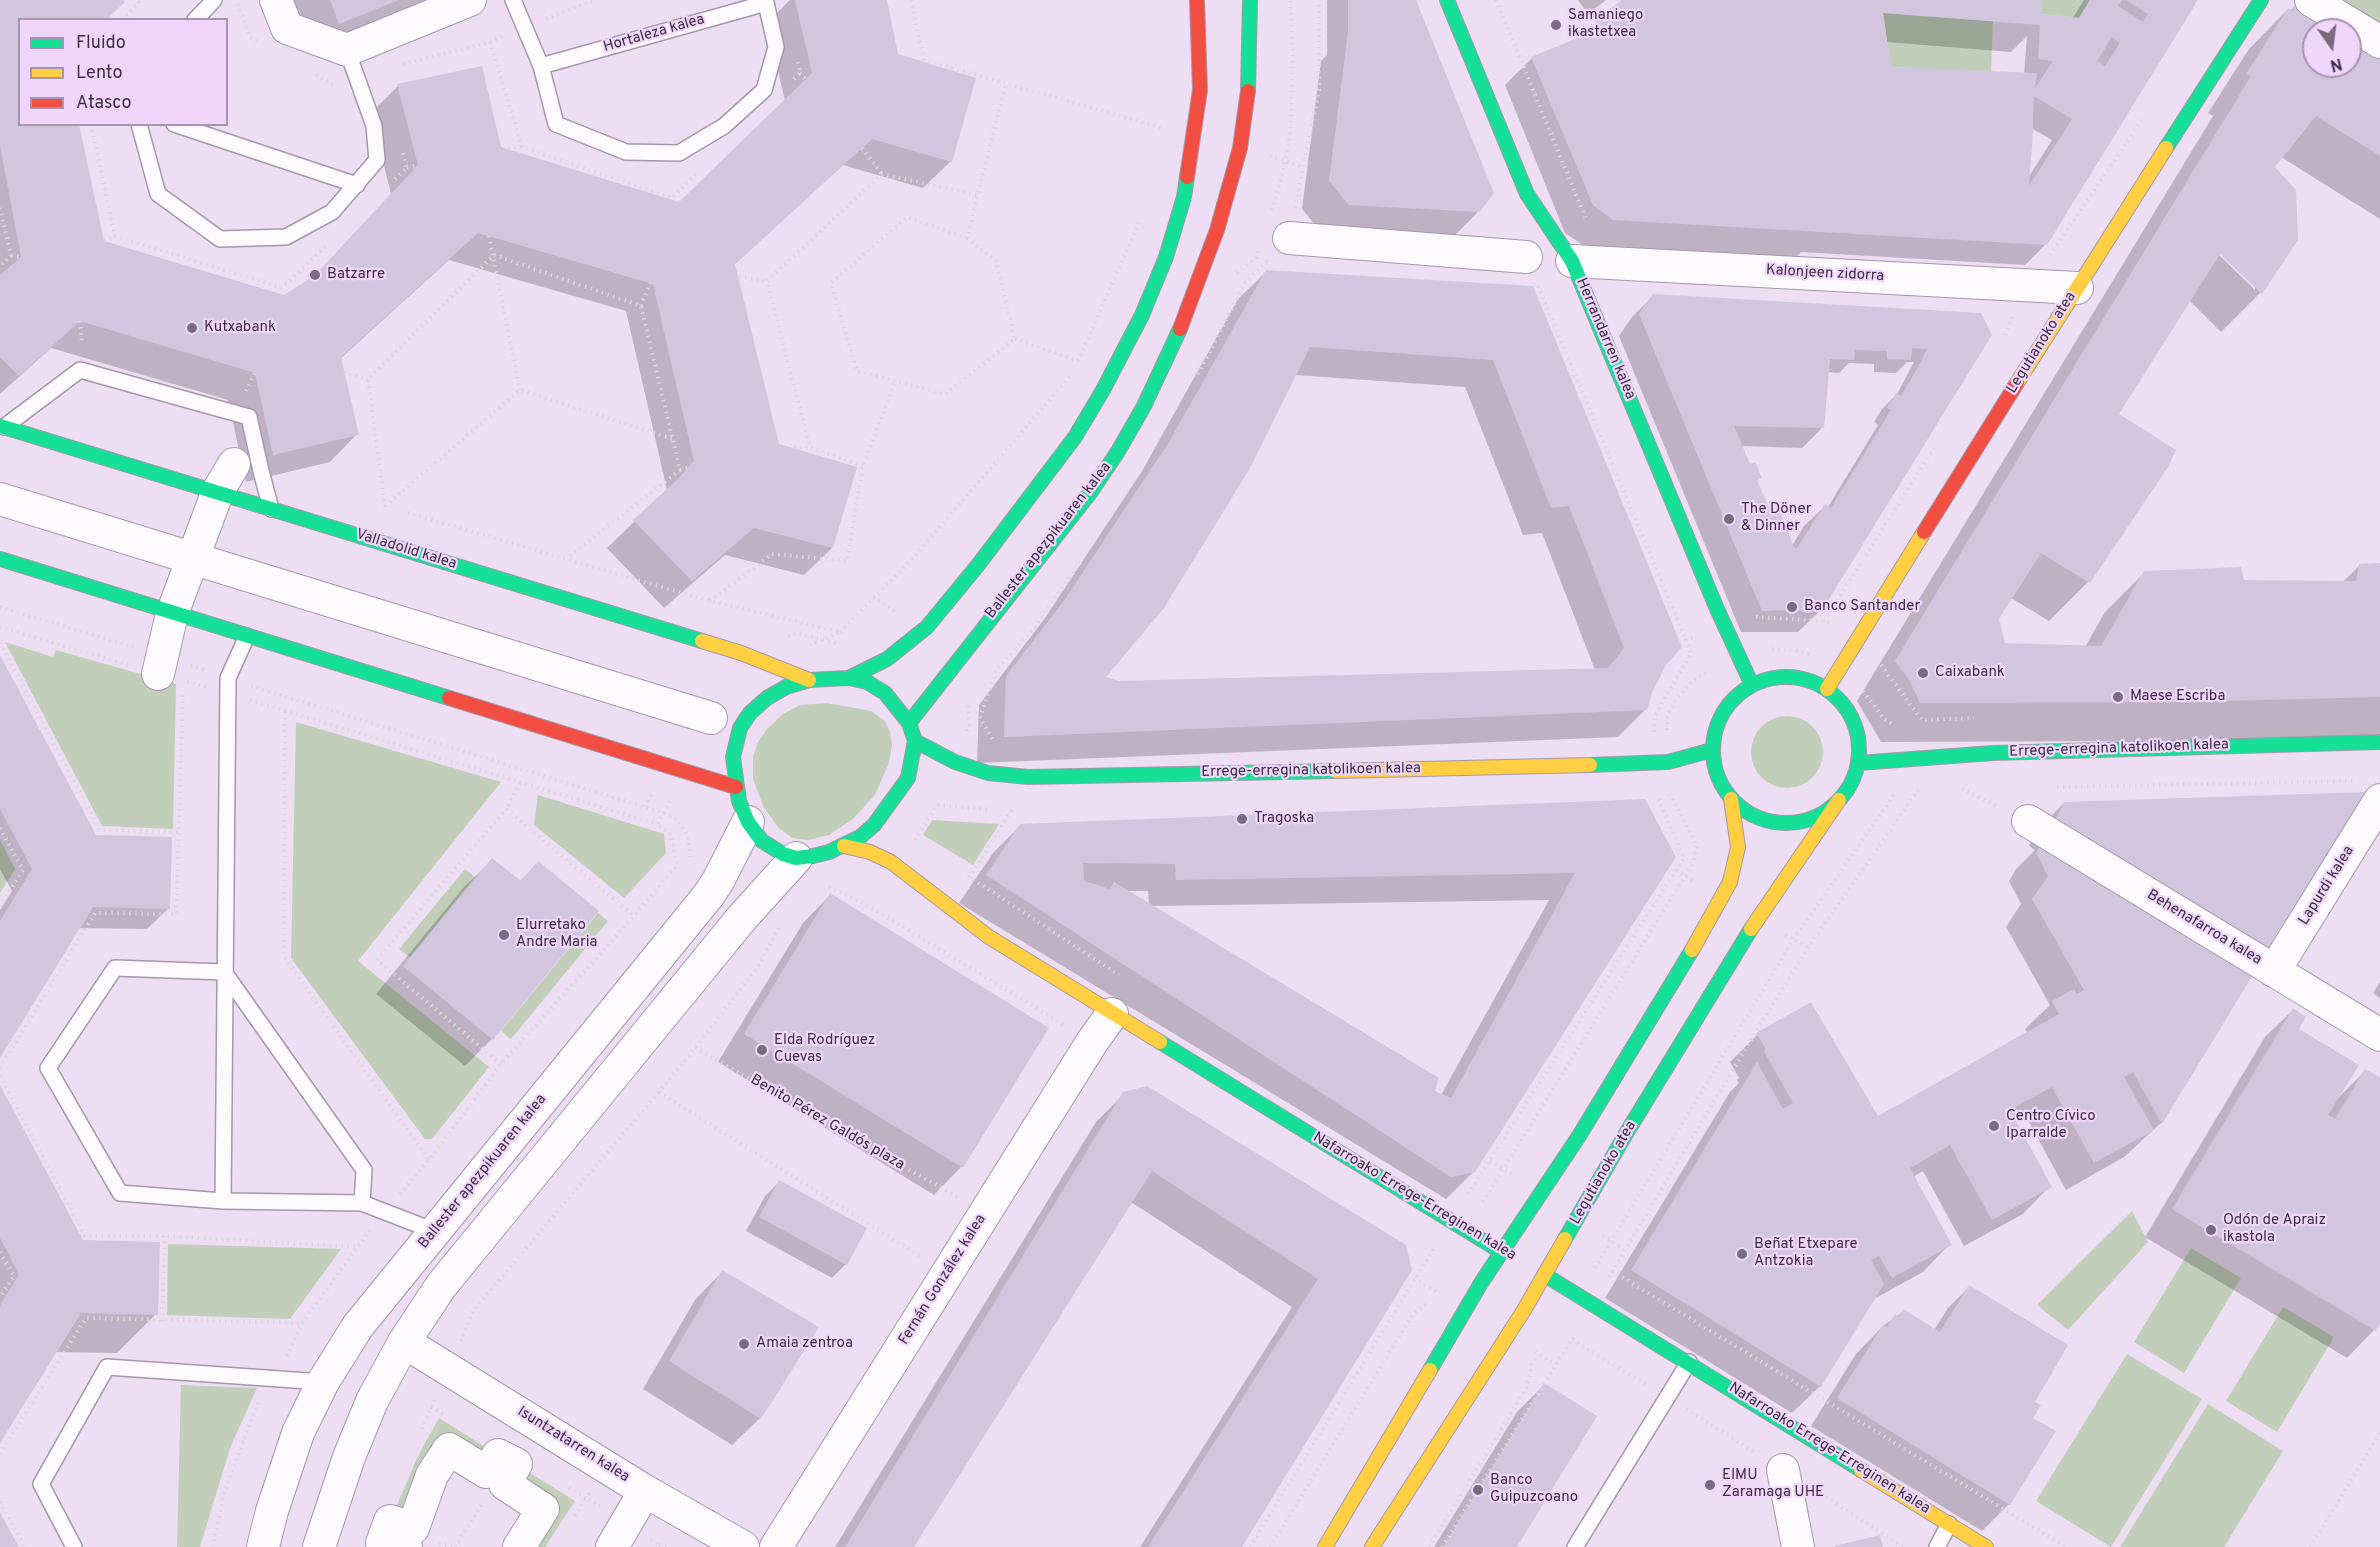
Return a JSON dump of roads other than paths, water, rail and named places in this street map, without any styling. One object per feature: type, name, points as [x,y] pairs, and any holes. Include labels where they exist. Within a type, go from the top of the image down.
[{"type":"main road","points":[[849,678],[887,659],[927,627],[978,565],[1075,437],[1103,390],[1142,315],[1166,257],[1186,187],[1200,90],[1197,0]]},
{"type":"main road","name":"Ballester apezpikuaren kalea","points":[[909,723],[1090,493],[1117,453],[1144,406],[1181,327],[1201,276],[1217,230],[1240,148],[1250,81],[1250,0]]},
{"type":"main road","name":"Herrandarren kalea","points":[[1447,0],[1527,194],[1572,261],[1752,685]]},
{"type":"main road","name":"Legutianoko atea","points":[[1827,689],[2077,288],[2261,0]]},
{"type":"main road","name":"Valladolid kalea","points":[[2,426],[741,653],[809,680]]},
{"type":"main road","points":[[0,559],[736,787]]},
{"type":"main road","points":[[1782,676],[1798,678],[1827,689],[1843,704],[1854,722],[1859,742],[1858,763],[1851,783],[1839,800],[1823,813],[1805,820],[1785,823],[1765,820],[1747,812],[1731,799],[1721,785],[1715,768],[1712,750],[1713,737],[1723,712],[1736,696],[1752,685],[1782,676]]},
{"type":"main road","points":[[849,678],[867,682],[885,693],[909,723],[915,741],[908,778],[874,825],[860,837],[829,852],[796,858],[783,854],[762,841],[748,822],[736,787],[733,756],[740,728],[750,713],[767,698],[786,687],[809,680],[849,678]]},
{"type":"main road","name":"Errege-erregina katolikoen kalea","points":[[915,741],[971,768],[1019,777],[1653,764],[1712,750]]},
{"type":"main road","name":"Errege-erregina katolikoen kalea","points":[[1858,763],[1994,753],[2380,742]]},
{"type":"main road","points":[[1325,1547],[1500,1251],[1579,1136],[1684,965],[1722,898],[1730,882],[1738,847],[1731,799]]},
{"type":"main road","name":"Legutianoko atea","points":[[1372,1547],[1524,1310],[1540,1272],[1765,904],[1839,800]]},
{"type":"main road","name":"Nafarroako Errege-Erreginen kalea","points":[[844,846],[870,852],[891,862],[952,911],[989,937],[1518,1260]]},
{"type":"main road","name":"Nafarroako Errege-Erreginen kalea","points":[[1540,1272],[1986,1547]]},
{"type":"street","points":[[281,14],[347,50],[470,0]]},
{"type":"street","points":[[2311,0],[2380,42]]},
{"type":"street","points":[[1289,238],[1526,257]]},
{"type":"street","name":"Kalonjeen zidorra","points":[[1572,261],[2077,288]]},
{"type":"street","points":[[167,670],[172,614],[218,491],[234,464]]},
{"type":"street","points":[[0,499],[711,718]]},
{"type":"street","name":"Lapurdi kalea","points":[[2285,977],[2368,791]]},
{"type":"street","name":"Behenafarroa kalea","points":[[2028,821],[2380,1035]]},
{"type":"street","name":"Ballester apezpikuaren kalea","points":[[263,1547],[272,1511],[298,1433],[323,1382],[358,1326],[708,896],[748,822]]},
{"type":"street","points":[[319,1547],[345,1469],[372,1401],[404,1342],[449,1277],[741,919],[796,858]]},
{"type":"street","name":"Fernán González kalea","points":[[776,1547],[1092,1042],[1112,1014]]},
{"type":"street","name":"Isuntzatarren kalea","points":[[404,1342],[460,1352],[645,1491],[743,1547]]},
{"type":"street","points":[[406,1547],[381,1543],[390,1521],[413,1528],[432,1475],[449,1449],[486,1472],[498,1455],[516,1464],[505,1484],[543,1509],[519,1547]]},
{"type":"street","points":[[1783,1470],[1798,1547]]},
{"type":"street","points":[[612,1547],[645,1491]]},
{"type":"lane","points":[[197,18],[214,0]]},
{"type":"lane","name":"Hortaleza kalea","points":[[513,0],[541,66],[556,124],[626,152],[679,153],[724,126],[764,90],[776,47],[766,1],[541,66]]},
{"type":"lane","points":[[140,126],[158,194],[220,239],[286,237],[332,212],[377,160],[374,126],[347,50]]},
{"type":"lane","points":[[180,126],[357,185]]},
{"type":"lane","points":[[2,426],[80,370],[249,417],[272,508]]},
{"type":"lane","points":[[223,1201],[229,686],[248,636]]},
{"type":"lane","points":[[224,972],[115,968],[48,1068],[120,1193],[223,1201],[362,1203],[433,1232]]},
{"type":"lane","points":[[224,972],[364,1170],[362,1203]]},
{"type":"lane","points":[[1575,1547],[1689,1362]]},
{"type":"lane","points":[[74,1547],[41,1484],[107,1367],[323,1382]]},
{"type":"lane","points":[[1936,1547],[1949,1524]]},
{"type":"place","name":"Samaniego ikastetxea","points":[[1556,25]]},
{"type":"place","name":"Batzarre","points":[[315,275]]},
{"type":"place","name":"Kutxabank","points":[[192,328]]},
{"type":"place","name":"The Döner & Dinner","points":[[1729,519]]},
{"type":"place","name":"Banco Santander","points":[[1792,607]]},
{"type":"place","name":"Caixabank","points":[[1923,673]]},
{"type":"place","name":"Maese Escriba","points":[[2118,697]]},
{"type":"place","name":"Tragoska","points":[[1242,819]]},
{"type":"place","name":"Elurretako Andre Maria","points":[[504,935]]},
{"type":"place","name":"Elda Rodríguez Cuevas","points":[[762,1050]]},
{"type":"place","name":"Centro Cívico Iparralde","points":[[1994,1126]]},
{"type":"place","name":"Odón de Apraiz ikastola","points":[[2211,1230]]},
{"type":"place","name":"Beñat Etxepare Antzokia","points":[[1742,1254]]},
{"type":"place","name":"Amaia zentroa","points":[[744,1344]]},
{"type":"place","name":"EIMU Zaramaga UHE","points":[[1710,1485]]},
{"type":"place","name":"Banco Guipuzcoano","points":[[1478,1490]]}]
